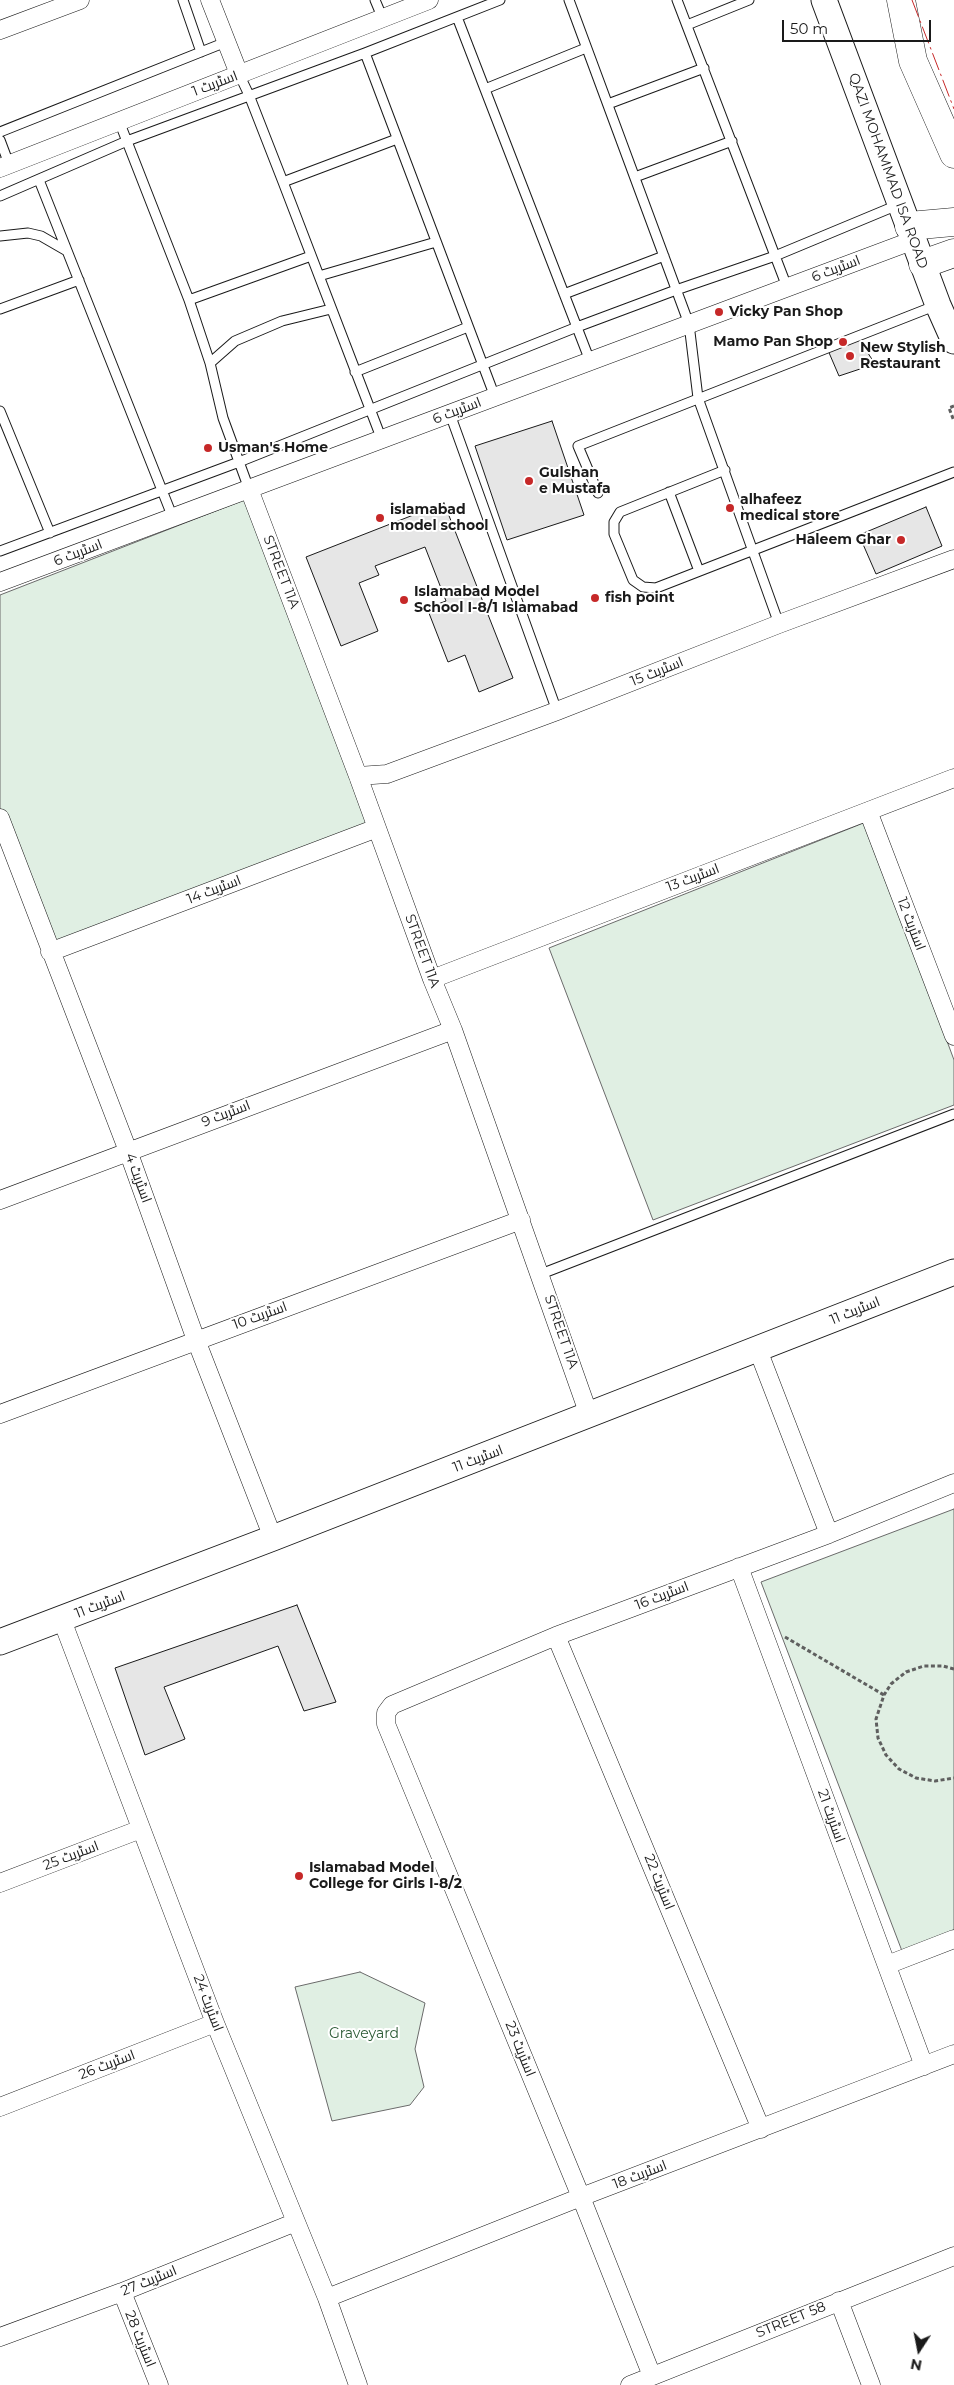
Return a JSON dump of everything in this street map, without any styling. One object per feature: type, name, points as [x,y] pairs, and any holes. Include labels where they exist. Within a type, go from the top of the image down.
[{"type":"main road","points":[[901,0],[913,61],[954,154]]},
{"type":"main road","points":[[912,233],[954,222]]},
{"type":"main road","points":[[912,233],[954,253]]},
{"type":"street","points":[[0,30],[80,0]]},
{"type":"street","points":[[210,0],[239,74]]},
{"type":"street","name":"اسٹریٹ 1","points":[[4,166],[430,0]]},
{"type":"street","name":"QAZI MOHAMMAD ISA ROAD","points":[[824,0],[938,305],[954,341]]},
{"type":"street","name":"اسٹریٹ 6","points":[[0,582],[382,441],[787,287],[912,233]]},
{"type":"street","name":"STREET 11A","points":[[249,489],[358,776],[432,979],[453,1030],[590,1415]]},
{"type":"street","name":"اسٹریٹ 15","points":[[358,776],[387,774],[954,559]]},
{"type":"street","name":"اسٹریٹ 13","points":[[432,979],[954,778]]},
{"type":"street","name":"اسٹریٹ 12","points":[[868,811],[954,1036]]},
{"type":"street","name":"اسٹریٹ 4","points":[[0,818],[128,1151],[196,1340],[274,1538]]},
{"type":"street","name":"اسٹریٹ 14","points":[[50,952],[377,828]]},
{"type":"street","name":"اسٹریٹ 9","points":[[0,1200],[453,1030]]},
{"type":"street","name":"اسٹریٹ 10","points":[[0,1414],[521,1220]]},
{"type":"street","name":"اسٹریٹ 11","points":[[0,1642],[274,1538],[954,1272]]},
{"type":"street","points":[[758,1350],[829,1534]]},
{"type":"street","name":"اسٹریٹ 16","points":[[386,1724],[386,1713],[392,1705],[556,1636],[829,1534],[954,1483]]},
{"type":"street","name":"اسٹریٹ 21","points":[[739,1567],[924,2066]]},
{"type":"street","name":"اسٹریٹ 24","points":[[62,1620],[215,2023],[327,2298],[358,2385]]},
{"type":"street","name":"اسٹریٹ 22","points":[[556,1636],[760,2129]]},
{"type":"street","name":"اسٹریٹ 23","points":[[386,1724],[581,2197],[652,2376]]},
{"type":"street","name":"اسٹریٹ 25","points":[[0,1883],[141,1829]]},
{"type":"street","points":[[887,1965],[954,1939]]},
{"type":"street","name":"اسٹریٹ 26","points":[[0,2107],[215,2023]]},
{"type":"street","name":"اسٹریٹ 18","points":[[327,2298],[581,2197],[954,2054]]},
{"type":"street","name":"اسٹریٹ 27","points":[[0,2337],[122,2292],[296,2222]]},
{"type":"street","name":"STREET 58","points":[[630,2385],[954,2256]]},
{"type":"street","name":"اسٹریٹ 28","points":[[122,2292],[158,2385]]},
{"type":"street","points":[[839,2301],[871,2385]]},
{"type":"lane","points":[[183,0],[202,52]]},
{"type":"lane","points":[[376,0],[383,19]]},
{"type":"lane","points":[[0,196],[127,141],[365,53],[500,0]]},
{"type":"lane","points":[[569,0],[689,324],[698,398],[779,624]]},
{"type":"lane","points":[[678,0],[787,287]]},
{"type":"lane","points":[[687,25],[748,0]]},
{"type":"lane","points":[[457,17],[590,361]]},
{"type":"lane","points":[[0,132],[226,42]]},
{"type":"lane","points":[[485,88],[586,48]]},
{"type":"lane","points":[[365,53],[495,397]]},
{"type":"lane","points":[[608,104],[704,68]]},
{"type":"lane","points":[[239,74],[283,182],[382,441]]},
{"type":"lane","points":[[119,121],[189,300],[210,363],[223,418],[249,489]]},
{"type":"lane","points":[[283,182],[397,139]]},
{"type":"lane","points":[[0,140],[4,166]]},
{"type":"lane","points":[[635,177],[732,141]]},
{"type":"lane","points":[[39,180],[173,518]]},
{"type":"lane","points":[[0,236],[28,233],[41,236],[68,251]]},
{"type":"lane","points":[[0,551],[239,462],[482,364],[676,290],[775,256],[912,233]]},
{"type":"lane","points":[[319,276],[436,242]]},
{"type":"lane","points":[[189,300],[311,256]]},
{"type":"lane","points":[[564,294],[664,256]]},
{"type":"lane","points":[[0,309],[79,280]]},
{"type":"lane","points":[[598,493],[578,446],[938,305]]},
{"type":"lane","points":[[210,363],[236,341],[282,321],[331,308]]},
{"type":"lane","points":[[356,372],[468,327]]},
{"type":"lane","points":[[0,411],[50,533]]},
{"type":"lane","points":[[450,414],[557,711]]},
{"type":"lane","points":[[725,470],[620,512],[614,522],[614,534],[633,580],[643,587],[656,588],[954,472]]},
{"type":"lane","points":[[669,492],[699,571]]},
{"type":"lane","points":[[541,1274],[954,1114]]},
{"type":"path","points":[[954,406],[949,408],[954,422]]},
{"type":"path","points":[[759,1622],[884,1696]]},
{"type":"path","points":[[954,1669],[943,1666],[924,1666],[906,1672],[892,1684],[884,1696],[876,1719],[878,1738],[886,1755],[899,1769],[916,1778],[935,1781],[954,1778]]},
{"type":"green space","points":[[249,498],[377,828],[50,952],[0,818],[0,595]]},
{"type":"green space","points":[[866,822],[954,1060],[954,1105],[653,1220],[549,948]]},
{"type":"green space","points":[[954,1509],[954,1931],[902,1951],[761,1582]]},
{"type":"green space","name":"Graveyard","points":[[360,1972],[425,2003],[415,2049],[424,2087],[410,2105],[332,2121],[295,1987]]},
{"type":"building","name":"New Stylish Restaurant","points":[[857,336],[875,364],[839,376],[827,348]]},
{"type":"building","name":"Gulshan e Mustafa","points":[[552,421],[584,515],[507,540],[475,446]]},
{"type":"building","points":[[444,503],[513,678],[479,692],[465,655],[448,662],[427,608],[446,601],[425,547],[375,566],[379,575],[359,583],[378,631],[341,646],[306,557]]},
{"type":"building","name":"Haleem Ghar","points":[[926,507],[942,546],[876,574],[859,535]]},
{"type":"building","points":[[297,1605],[336,1702],[304,1711],[278,1646],[164,1687],[185,1739],[145,1755],[115,1668]]},
{"type":"power","points":[[912,0],[954,109]]},
{"type":"place","name":"Vicky Pan Shop","points":[[719,312]]},
{"type":"place","name":"Mamo Pan Shop","points":[[843,342]]},
{"type":"place","name":"New Stylish Restaurant","points":[[850,356]]},
{"type":"place","name":"Usman's Home","points":[[208,448]]},
{"type":"place","name":"Gulshan e Mustafa","points":[[529,481]]},
{"type":"place","name":"alhafeez medical store","points":[[730,508]]},
{"type":"place","name":"islamabad model school","points":[[380,518]]},
{"type":"place","name":"Haleem Ghar","points":[[901,540]]},
{"type":"place","name":"fish point","points":[[595,598]]},
{"type":"place","name":"Islamabad Model School I-8/1 Islamabad","points":[[404,600]]},
{"type":"place","name":"Islamabad Model College for Girls I-8/2","points":[[299,1876]]}]
